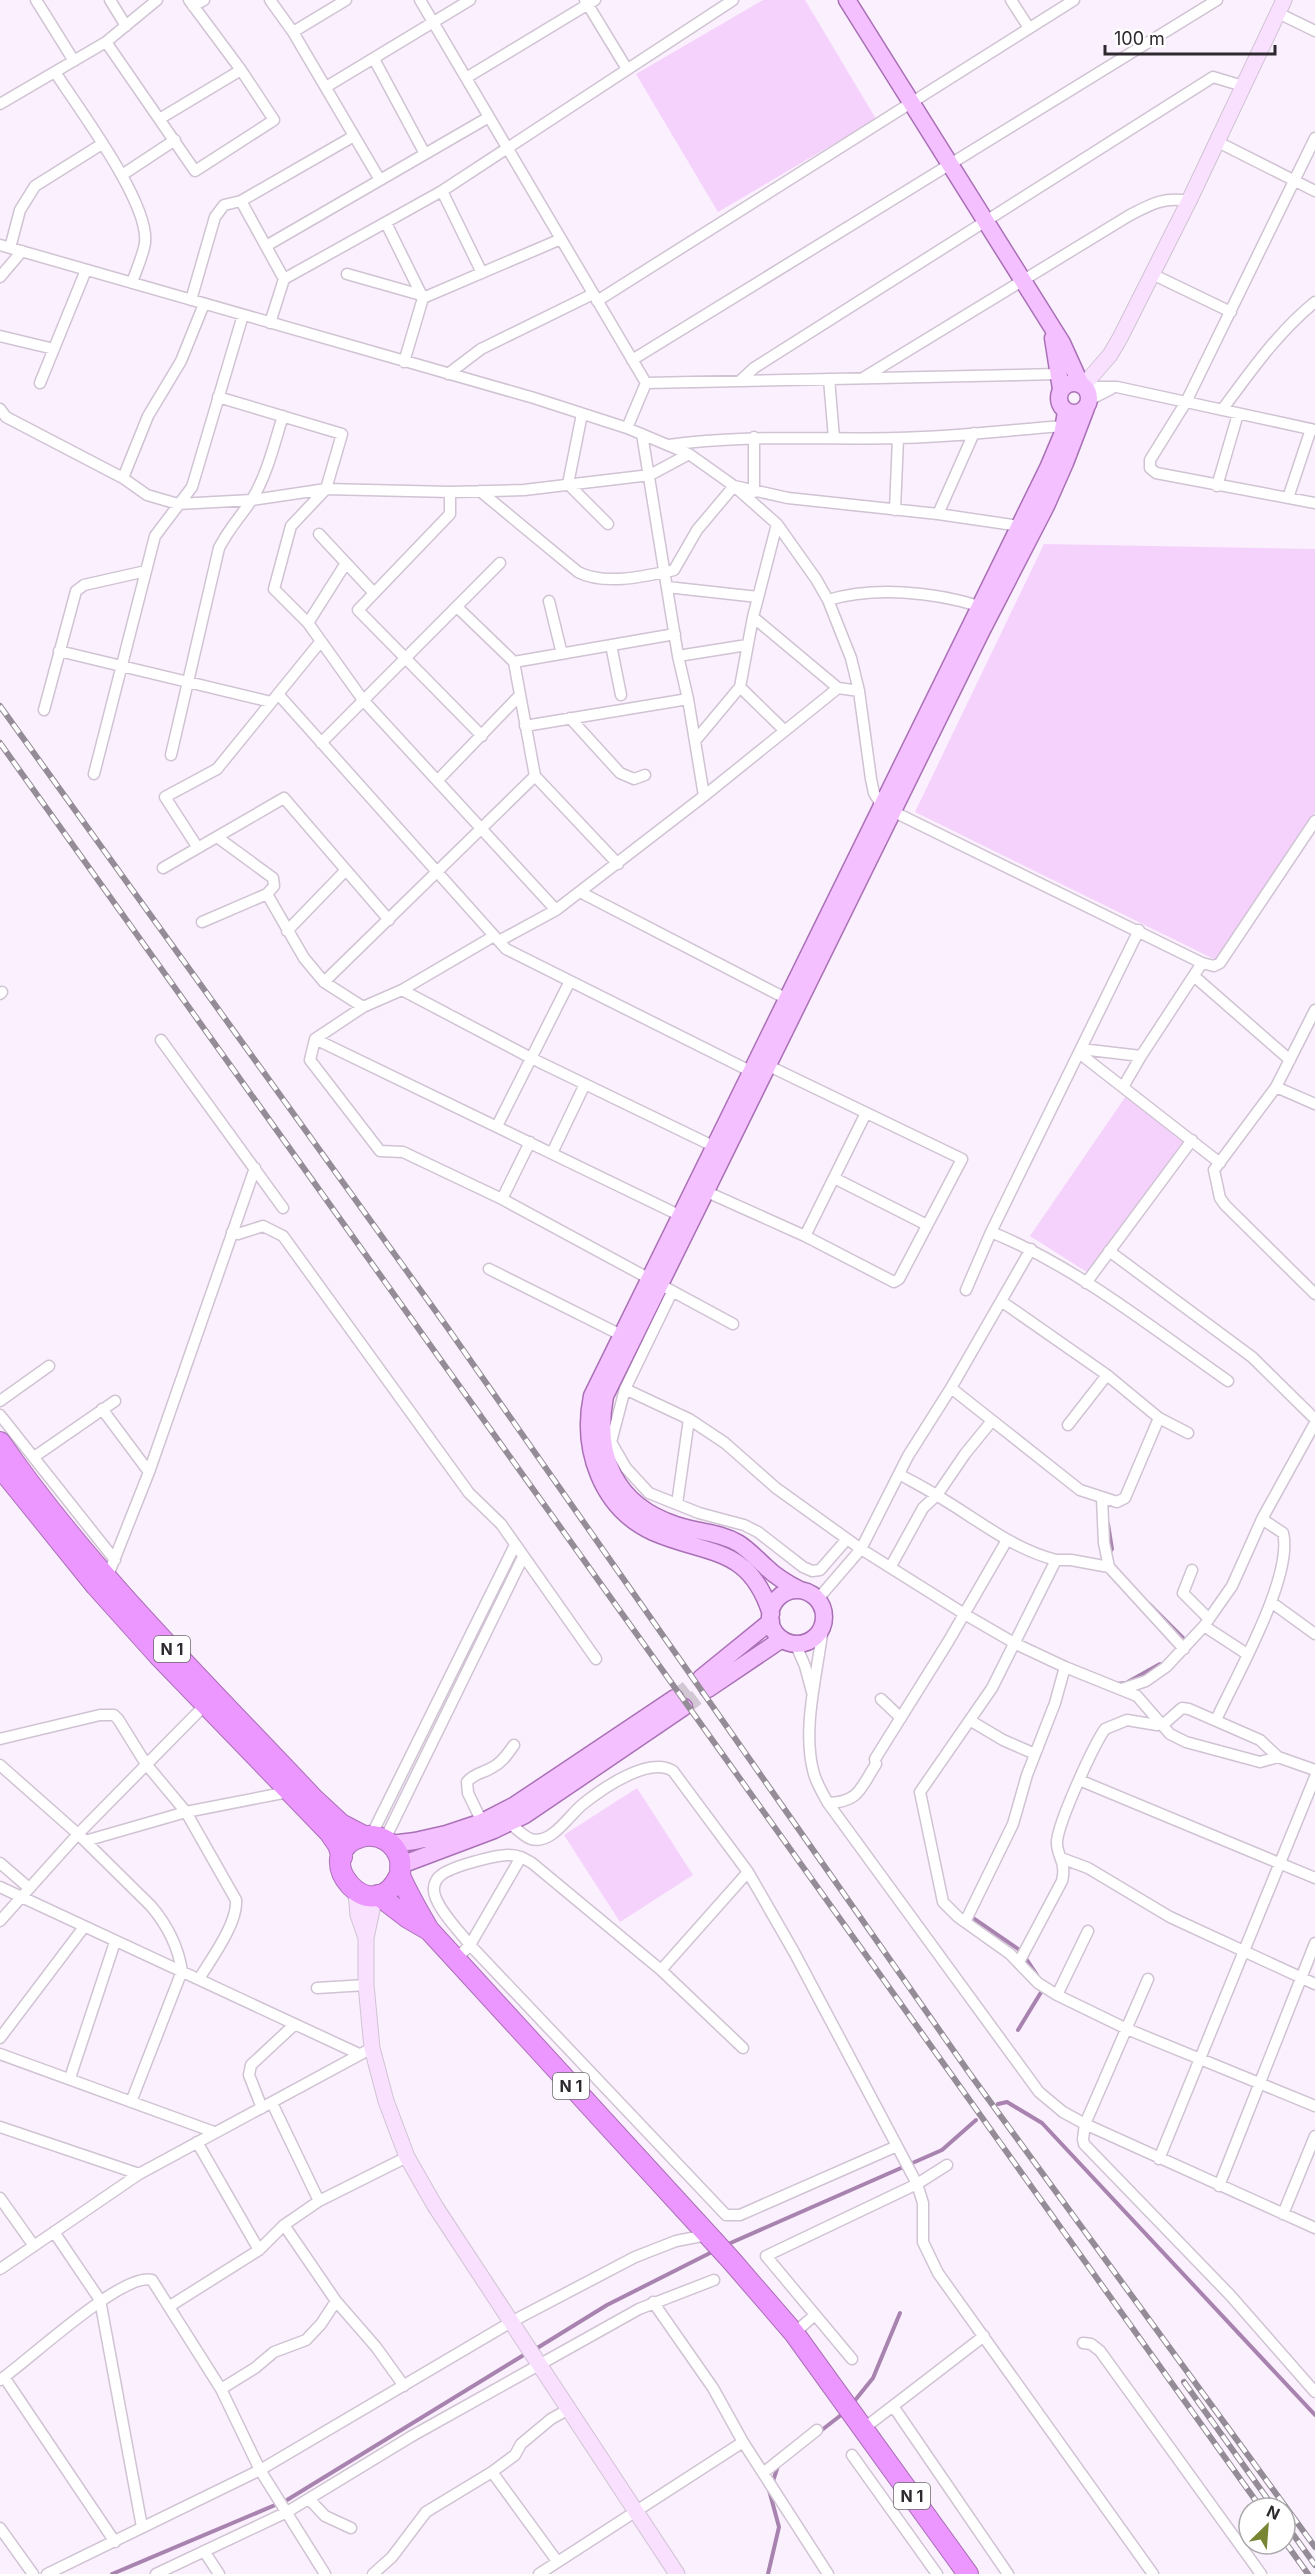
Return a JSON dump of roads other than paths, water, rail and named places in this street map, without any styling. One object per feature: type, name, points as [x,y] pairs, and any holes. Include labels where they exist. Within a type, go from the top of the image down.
[{"type":"highway","name":"N 1","points":[[0,1442],[50,1509],[111,1569],[313,1798],[341,1824],[378,1839]]},
{"type":"highway","name":"N 1","points":[[1,1472],[96,1586],[205,1705],[328,1832],[338,1845],[342,1857],[342,1876],[347,1885],[369,1894],[429,1930],[730,2260],[794,2333],[968,2574]]},
{"type":"highway","points":[[342,1857],[348,1846],[378,1839],[399,1857],[400,1870],[429,1930]]},
{"type":"highway","points":[[369,1894],[392,1887],[400,1870]]},
{"type":"main road","points":[[788,1641],[777,1634],[764,1592],[756,1580],[732,1559],[711,1549],[653,1532],[634,1521],[608,1493],[591,1454],[588,1434],[589,1412],[601,1374],[621,1335],[660,1286],[681,1216],[787,999],[1046,506],[1065,464],[1085,393],[1070,359],[847,0]]},
{"type":"main road","points":[[800,1590],[793,1590],[780,1596],[771,1618],[705,1684],[788,1641],[815,1638],[822,1626],[824,1612],[813,1595],[779,1578],[739,1544],[721,1535],[677,1526],[648,1513],[630,1499],[616,1482],[607,1446],[601,1416],[605,1395],[769,1066],[979,606],[1048,468],[1065,419],[1058,399],[1060,381],[1050,328]]},
{"type":"main road","points":[[1060,381],[1070,383],[1085,393]]},
{"type":"main road","points":[[1065,419],[1078,413],[1085,393]]},
{"type":"main road","points":[[378,1839],[436,1836],[482,1822],[515,1805],[680,1703],[556,1795],[509,1822],[400,1870]]},
{"type":"street","points":[[36,0],[74,61]]},
{"type":"street","points":[[110,0],[126,26]]},
{"type":"street","points":[[0,104],[106,42],[157,0]]},
{"type":"street","points":[[106,42],[195,171],[274,120],[242,69],[191,3],[204,0]]},
{"type":"street","points":[[270,0],[293,32],[381,180]]},
{"type":"street","points":[[293,32],[346,0]]},
{"type":"street","points":[[420,0],[646,383]]},
{"type":"street","points":[[326,87],[470,0]]},
{"type":"street","points":[[270,323],[284,279],[442,191],[627,69],[717,4],[733,0]]},
{"type":"street","points":[[1011,0],[1029,28]]},
{"type":"street","points":[[448,374],[481,350],[595,297],[1074,0]]},
{"type":"street","points":[[632,360],[1217,0]]},
{"type":"street","points":[[466,78],[589,1],[627,69]]},
{"type":"street","points":[[1085,393],[1110,355],[1189,201],[1281,6],[1315,32]]},
{"type":"street","points":[[374,59],[425,154]]},
{"type":"street","points":[[160,118],[242,69]]},
{"type":"street","points":[[55,72],[122,175],[138,208],[144,227],[145,243],[132,283]]},
{"type":"street","points":[[740,381],[754,368],[1213,77],[1243,86]]},
{"type":"street","points":[[266,246],[489,117]]},
{"type":"street","points":[[191,300],[215,217],[224,205],[241,201],[354,136]]},
{"type":"street","points":[[1315,138],[1186,402],[1150,460],[1150,468],[1156,473],[1315,503]]},
{"type":"street","points":[[122,175],[175,140]]},
{"type":"street","points":[[1216,141],[1315,191]]},
{"type":"street","points":[[102,144],[35,186],[20,210],[5,247],[448,374],[627,428],[689,454],[734,486],[777,524],[796,549],[828,600],[848,650],[859,691],[874,793],[887,809],[1139,930],[1202,963],[1214,966],[1220,963],[1315,821]]},
{"type":"street","points":[[442,191],[482,273]]},
{"type":"street","points":[[863,378],[1130,214],[1155,202],[1171,198],[1189,201]]},
{"type":"street","points":[[241,201],[284,279]]},
{"type":"street","points":[[386,223],[422,297],[404,362]]},
{"type":"street","points":[[347,274],[422,297],[561,238]]},
{"type":"street","points":[[0,277],[22,251]]},
{"type":"street","points":[[39,383],[86,270]]},
{"type":"street","points":[[1152,274],[1231,312]]},
{"type":"street","points":[[1222,410],[1275,342],[1299,315],[1315,302]]},
{"type":"street","points":[[123,478],[148,416],[181,361],[204,304]]},
{"type":"street","points":[[94,774],[155,536],[192,487],[243,315]]},
{"type":"street","points":[[0,336],[54,349]]},
{"type":"street","points":[[646,383],[863,378],[1060,381]]},
{"type":"street","points":[[829,379],[834,438]]},
{"type":"street","points":[[627,428],[646,383]]},
{"type":"street","points":[[1085,393],[1117,387],[1313,430],[1288,498]]},
{"type":"street","points":[[218,398],[342,434],[326,489],[291,526],[274,589],[308,623],[363,700],[556,910]]},
{"type":"street","points":[[0,409],[6,417],[123,478],[147,495],[178,504],[252,500],[326,489],[450,492],[524,490],[650,475],[689,454]]},
{"type":"street","points":[[568,484],[582,414]]},
{"type":"street","points":[[1216,486],[1238,414]]},
{"type":"street","points":[[171,755],[219,548],[236,518],[252,500],[266,470],[283,416]]},
{"type":"street","points":[[669,446],[711,439],[754,437],[898,438],[974,433],[1065,419]]},
{"type":"street","points":[[938,514],[974,433]]},
{"type":"street","points":[[642,435],[678,656],[688,699],[704,796]]},
{"type":"street","points":[[754,437],[754,492]]},
{"type":"street","points":[[895,510],[898,438]]},
{"type":"street","points":[[568,484],[608,524]]},
{"type":"street","points":[[480,491],[586,576],[606,579],[674,570],[697,530],[734,486]]},
{"type":"street","points":[[734,486],[788,498],[938,514],[1020,526]]},
{"type":"street","points":[[450,492],[450,514],[358,610],[482,736]]},
{"type":"street","points":[[695,741],[740,687],[753,617],[777,524]]},
{"type":"street","points":[[319,534],[374,593]]},
{"type":"street","points":[[308,623],[346,563]]},
{"type":"street","points":[[321,742],[500,563]]},
{"type":"street","points":[[44,710],[75,591],[84,585],[146,572]]},
{"type":"street","points":[[667,587],[758,597]]},
{"type":"street","points":[[828,600],[862,593],[907,594],[956,600],[979,606]]},
{"type":"street","points":[[549,601],[562,654]]},
{"type":"street","points":[[457,607],[514,662],[535,776],[618,864]]},
{"type":"street","points":[[753,617],[838,688],[859,691]]},
{"type":"street","points":[[514,662],[675,634]]},
{"type":"street","points":[[198,848],[165,797],[217,770],[321,641]]},
{"type":"street","points":[[611,645],[621,695]]},
{"type":"street","points":[[678,656],[747,645]]},
{"type":"street","points":[[59,651],[188,682],[275,698],[321,742],[506,949],[752,1072]]},
{"type":"street","points":[[740,687],[785,731]]},
{"type":"street","points":[[733,1324],[502,1199],[403,1152],[380,1151],[310,1060],[315,1040],[363,1008],[402,990],[496,938],[556,910],[618,864],[838,688]]},
{"type":"street","points":[[438,780],[520,695]]},
{"type":"street","points":[[525,726],[688,699]]},
{"type":"street","points":[[570,718],[620,773],[634,778],[645,775]]},
{"type":"street","points":[[324,982],[535,776]]},
{"type":"street","points":[[163,868],[284,798],[389,920]]},
{"type":"street","points":[[202,922],[267,894],[274,886],[273,878],[217,837]]},
{"type":"street","points":[[287,931],[346,870]]},
{"type":"street","points":[[580,892],[787,999]]},
{"type":"street","points":[[267,894],[304,958],[324,982],[363,1008]]},
{"type":"street","points":[[966,1290],[991,1232],[1139,930]]},
{"type":"street","points":[[1123,1087],[1202,963]]},
{"type":"street","points":[[1195,977],[1290,1060]]},
{"type":"street","points":[[497,1126],[570,981]]},
{"type":"street","points":[[402,990],[531,1058],[715,1147]]},
{"type":"street","points":[[1315,1010],[1276,1087],[1214,1170],[1220,1198],[1225,1205],[1315,1294]]},
{"type":"street","points":[[161,1040],[283,1208]]},
{"type":"street","points":[[315,1040],[681,1216]]},
{"type":"street","points":[[1080,1051],[1141,1056]]},
{"type":"street","points":[[1080,1051],[1220,1163]]},
{"type":"street","points":[[707,1192],[805,1236],[894,1282],[898,1279],[962,1159],[769,1066]]},
{"type":"street","points":[[552,1153],[585,1084]]},
{"type":"street","points":[[1276,1087],[1315,1104]]},
{"type":"street","points":[[805,1236],[866,1113]]},
{"type":"street","points":[[1086,1283],[1192,1140]]},
{"type":"street","points":[[502,1199],[530,1142]]},
{"type":"street","points":[[111,1569],[149,1472],[255,1168]]},
{"type":"street","points":[[834,1179],[927,1225]]},
{"type":"street","points":[[232,1232],[238,1234],[263,1226],[283,1236],[469,1493],[501,1524],[596,1659]]},
{"type":"street","points":[[991,1232],[1031,1249],[1086,1283],[1228,1381]]},
{"type":"street","points":[[818,1600],[861,1549],[908,1456],[951,1388],[1031,1249]]},
{"type":"street","points":[[1110,1251],[1252,1357],[1315,1421],[1262,1519],[1232,1586],[1207,1622],[1166,1667],[1146,1681],[1122,1689]]},
{"type":"street","points":[[489,1269],[621,1335]]},
{"type":"street","points":[[660,1286],[607,1446],[649,1493],[758,1532],[803,1567],[812,1571],[820,1570],[847,1539]]},
{"type":"street","points":[[1001,1301],[1107,1375],[1159,1418],[1188,1433]]},
{"type":"street","points":[[0,1401],[49,1366]]},
{"type":"street","points":[[1068,1425],[1107,1375]]},
{"type":"street","points":[[951,1388],[991,1422],[1080,1490],[1117,1502],[1125,1498],[1159,1418]]},
{"type":"street","points":[[625,1389],[689,1419],[725,1443],[776,1488],[861,1549],[966,1615],[1016,1644],[1141,1699],[1170,1734],[1186,1742],[1260,1762],[1278,1757]]},
{"type":"street","points":[[34,1457],[115,1401]]},
{"type":"street","points":[[102,1409],[149,1472]]},
{"type":"street","points":[[0,1415],[34,1457],[111,1569]]},
{"type":"street","points":[[676,1504],[689,1419]]},
{"type":"street","points":[[891,1566],[923,1508],[937,1495],[965,1454],[991,1422]]},
{"type":"street","points":[[899,1474],[937,1495],[1007,1540],[1040,1556],[1109,1567]]},
{"type":"street","points":[[1102,1498],[1104,1542],[1109,1567],[1184,1649]]},
{"type":"street","points":[[1216,1720],[1271,1602],[1282,1570],[1284,1536],[1262,1519]]},
{"type":"street","points":[[828,1803],[846,1803],[854,1797],[876,1764],[874,1759],[1007,1540]]},
{"type":"street","points":[[378,1839],[515,1545]]},
{"type":"street","points":[[378,1839],[523,1557]]},
{"type":"street","points":[[1056,1560],[992,1688],[920,1792],[943,1902],[965,1922],[1019,1962],[1038,1983],[1057,1995],[1127,2030],[1199,2061],[1315,2106]]},
{"type":"street","points":[[1192,1570],[1183,1593],[1207,1622],[1246,1654]]},
{"type":"street","points":[[1271,1602],[1315,1634]]},
{"type":"street","points":[[822,1626],[818,1671],[813,1695],[811,1762],[814,1776],[828,1803],[1039,2092],[1063,2112],[1085,2124],[1315,2228]]},
{"type":"street","points":[[788,1641],[805,1666],[813,1695]]},
{"type":"street","points":[[965,1922],[1013,1824],[1065,1667]]},
{"type":"street","points":[[881,1699],[901,1718]]},
{"type":"street","points":[[0,1921],[25,1893],[82,1838],[146,1764],[205,1705]]},
{"type":"street","points":[[1019,1962],[1059,1888],[1064,1872],[1057,1843],[1058,1836],[1079,1780],[1105,1729],[1127,1720],[1161,1724],[1182,1708],[1216,1720],[1260,1740],[1278,1757],[1315,1770]]},
{"type":"street","points":[[0,1739],[108,1714],[118,1719],[146,1764],[186,1812],[236,1900],[237,1910],[232,1921],[199,1979]]},
{"type":"street","points":[[971,1721],[1003,1740],[1035,1754]]},
{"type":"street","points":[[482,1822],[468,1792],[467,1782],[472,1776],[492,1768],[504,1759],[514,1745]]},
{"type":"street","points":[[0,1765],[82,1838],[162,1919],[179,1950],[182,1971],[131,2102]]},
{"type":"street","points":[[509,1822],[531,1839],[543,1839],[554,1833],[580,1806],[598,1793],[644,1768],[658,1766],[673,1771],[748,1872],[794,1952],[913,2173],[923,2203],[922,2242],[938,2273],[1153,2574]]},
{"type":"street","points":[[1159,2159],[1315,1777]]},
{"type":"street","points":[[1079,1780],[1315,1878]]},
{"type":"street","points":[[82,1838],[186,1812],[288,1792]]},
{"type":"street","points":[[744,2048],[661,1970],[532,1863],[521,1857],[508,1854],[477,1862],[446,1872],[435,1882],[433,1890],[437,1899],[470,1946],[726,2215],[740,2215],[897,2146]]},
{"type":"street","points":[[456,1959],[470,1946],[521,1857]]},
{"type":"street","points":[[1061,1858],[1088,1868],[1170,1917],[1315,1984]]},
{"type":"street","points":[[0,1863],[25,1893]]},
{"type":"street","points":[[661,1970],[748,1872]]},
{"type":"street","points":[[0,1887],[25,1893],[84,1927],[294,2025],[366,2051]]},
{"type":"street","points":[[369,1894],[358,1916],[366,1938],[366,2051],[407,2157],[435,2206],[677,2574]]},
{"type":"street","points":[[0,2038],[84,1927]]},
{"type":"street","points":[[1057,1995],[1088,1931]]},
{"type":"street","points":[[70,2078],[115,1942]]},
{"type":"street","points":[[1218,2186],[1315,1943]]},
{"type":"street","points":[[1148,1979],[1085,2124],[1084,2144],[1230,2295],[1313,2385]]},
{"type":"street","points":[[317,1988],[366,1985]]},
{"type":"street","points":[[294,2025],[251,2065],[249,2075],[319,2201]]},
{"type":"street","points":[[0,2270],[139,2174],[366,2051]]},
{"type":"street","points":[[0,2054],[214,2132]]},
{"type":"street","points":[[0,2127],[139,2174]]},
{"type":"street","points":[[1283,2214],[1315,2136]]},
{"type":"street","points":[[197,2142],[259,2250]]},
{"type":"street","points":[[170,2306],[259,2250],[284,2225],[319,2201],[407,2157]]},
{"type":"street","points":[[852,2359],[766,2256],[917,2184],[947,2165]]},
{"type":"street","points":[[0,2198],[34,2246]]},
{"type":"street","points":[[284,2225],[336,2301],[376,2347],[404,2386]]},
{"type":"street","points":[[54,2232],[100,2301],[142,2527]]},
{"type":"street","points":[[48,2574],[260,2470],[511,2322],[657,2247],[710,2238]]},
{"type":"street","points":[[115,2542],[2,2378],[100,2301],[145,2278],[152,2280],[170,2306],[221,2389],[260,2470],[325,2574]]},
{"type":"street","points":[[156,2574],[309,2499],[537,2359],[653,2302],[714,2280]]},
{"type":"street","points":[[221,2389],[255,2368],[274,2352],[306,2340],[321,2324],[336,2301]]},
{"type":"street","points":[[653,2302],[713,2388],[742,2442],[828,2574]]},
{"type":"street","points":[[794,2333],[815,2315]]},
{"type":"street","points":[[854,2417],[893,2406],[984,2336]]},
{"type":"street","points":[[1083,2343],[1091,2344],[1100,2351],[1258,2570],[1246,2574]]},
{"type":"street","points":[[893,2406],[1007,2574]]},
{"type":"street","points":[[373,2574],[392,2557],[426,2512],[492,2472],[515,2455],[521,2444],[551,2419],[569,2409]]},
{"type":"street","points":[[763,2473],[817,2430]]},
{"type":"street","points":[[539,2574],[742,2442]]},
{"type":"street","points":[[852,2455],[937,2574]]},
{"type":"street","points":[[492,2472],[557,2561]]},
{"type":"street","points":[[309,2499],[325,2516],[351,2528]]},
{"type":"street","points":[[0,2528],[33,2574]]},
{"type":"street","points":[[204,2551],[219,2574]]},
{"type":"waterway","points":[[1108,1524],[1112,1549],[1108,1554]]},
{"type":"waterway","points":[[1149,1604],[1186,1641]]},
{"type":"waterway","points":[[1116,1684],[1126,1683],[1160,1664],[1163,1667]]},
{"type":"waterway","points":[[970,1916],[1021,1951],[1037,1975]]},
{"type":"waterway","points":[[1018,2030],[1043,1989]]},
{"type":"waterway","points":[[998,2104],[1007,2102],[1042,2123],[1315,2415]]},
{"type":"waterway","points":[[726,2245],[942,2150],[976,2120]]},
{"type":"waterway","points":[[534,2350],[607,2305],[714,2251]]},
{"type":"waterway","points":[[852,2404],[873,2378],[900,2313]]},
{"type":"waterway","points":[[112,2574],[287,2500],[527,2353]]},
{"type":"waterway","points":[[818,2433],[845,2412]]},
{"type":"waterway","points":[[772,2484],[778,2466]]},
{"type":"waterway","points":[[768,2574],[779,2527],[769,2490]]},
{"type":"tunnel","points":[[675,1698],[701,1678]]},
{"type":"tunnel","points":[[684,1707],[708,1689]]},
{"type":"railway","points":[[0,706],[447,1327],[970,2074],[1315,2547]]},
{"type":"railway","points":[[0,743],[1252,2496]]},
{"type":"railway","points":[[1184,2382],[1265,2496]]},
{"type":"railway","points":[[1297,2540],[1315,2565]]},
{"type":"railway","points":[[1295,2556],[1308,2574]]}]
